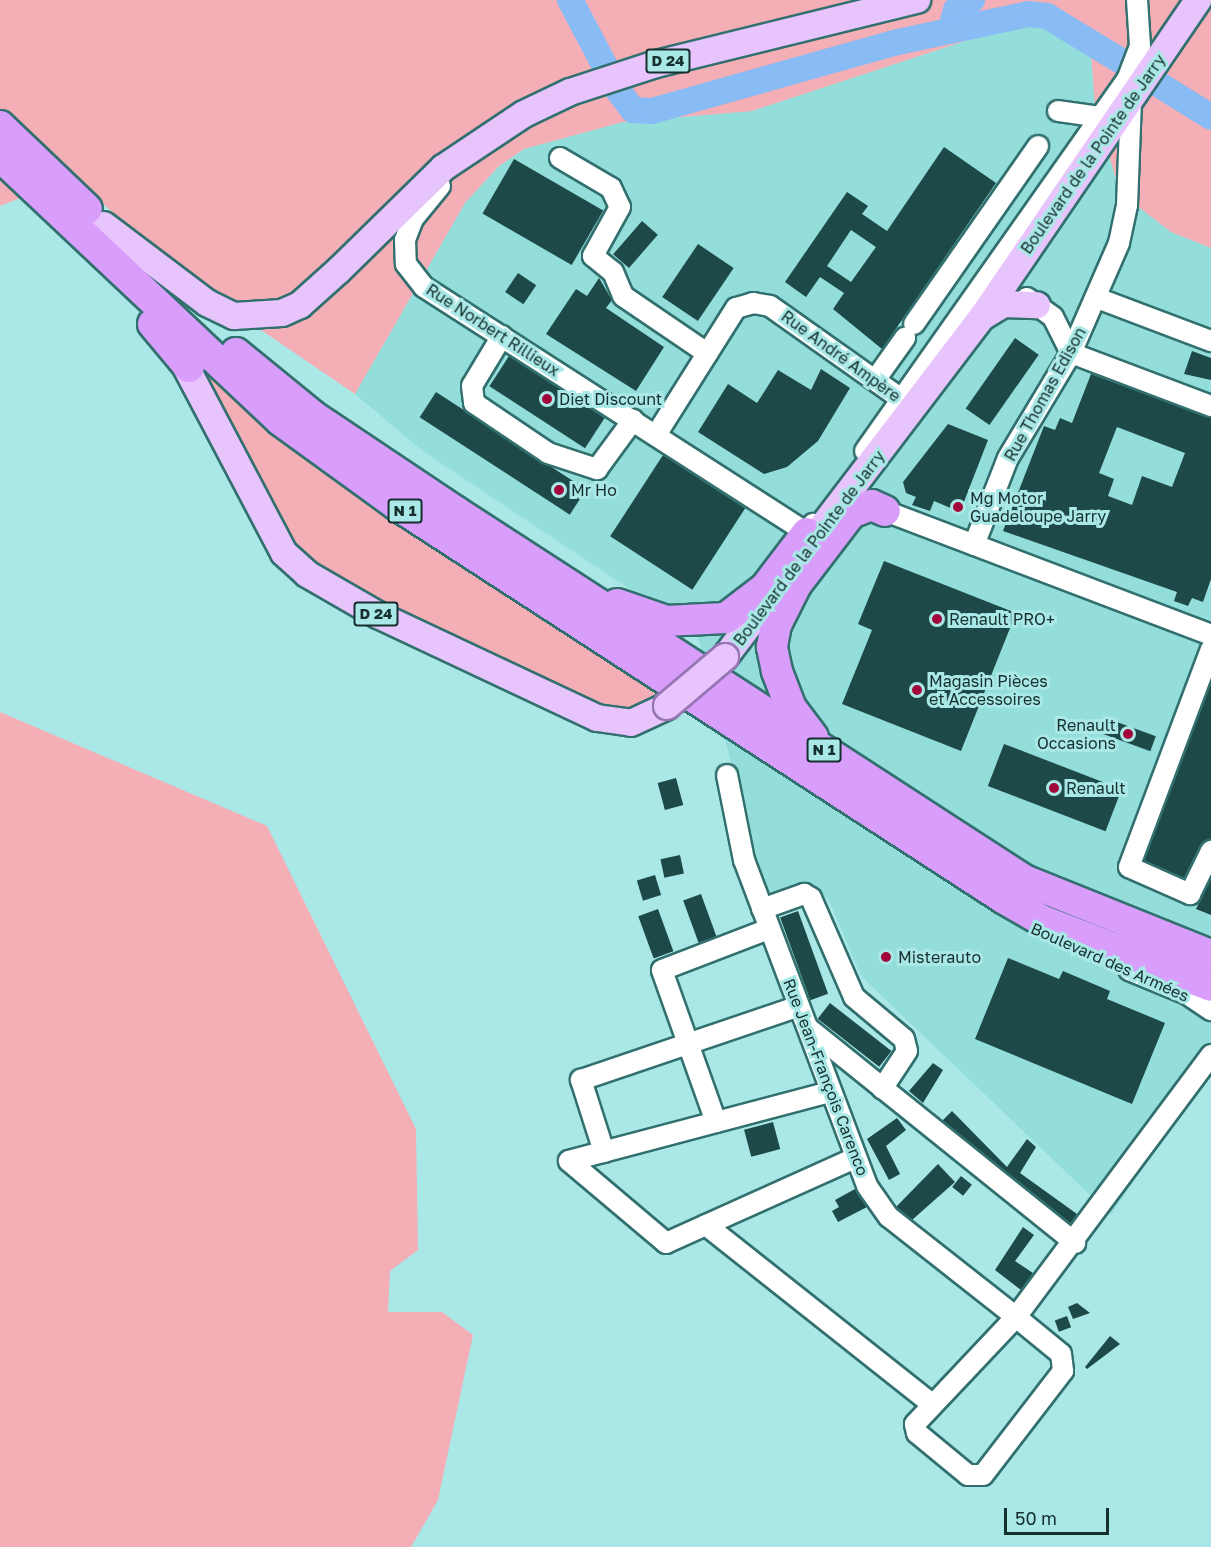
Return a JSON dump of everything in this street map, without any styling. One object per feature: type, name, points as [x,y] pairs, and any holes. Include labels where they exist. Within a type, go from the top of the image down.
[{"type":"highway","name":"N 1","points":[[0,126],[12,165],[104,238],[245,362],[314,416],[455,511],[1024,880],[1211,955]]},
{"type":"highway","points":[[12,165],[189,367]]},
{"type":"highway","name":"N 1","points":[[104,238],[231,375],[335,463],[894,829],[1041,920],[1211,986]]},
{"type":"highway","points":[[822,749],[784,691],[772,646],[776,625],[796,585],[851,513],[872,505],[885,511]]},
{"type":"highway","points":[[455,511],[625,609],[673,621],[726,618],[744,608],[807,533]]},
{"type":"main road","name":"D 24","points":[[104,238],[207,303],[234,316],[261,318],[300,304],[414,194],[486,138],[552,100],[613,77],[862,16],[917,0]]},
{"type":"main road","name":"Boulevard de la Pointe de Jarry","points":[[104,238],[189,367],[228,454],[284,553],[332,590],[597,718],[631,723],[667,706],[724,657],[909,404],[982,317],[1115,107],[1198,0]]},
{"type":"main road","points":[[982,317],[1004,304],[1037,304]]},
{"type":"street","name":"Boulevard de la Pointe de Jarry","points":[[807,533],[909,404],[1010,246],[1115,107],[1140,46],[1137,0]]},
{"type":"street","points":[[1058,111],[1115,107]]},
{"type":"street","name":"Rue Thomas Edison","points":[[974,545],[1008,458],[1071,353],[1119,243],[1127,205],[1115,107]]},
{"type":"street","name":"Rue Norbert Rillieux","points":[[486,138],[413,219],[404,252],[410,273],[424,287],[807,533]]},
{"type":"street","points":[[875,380],[1038,146]]},
{"type":"street","points":[[560,158],[611,188],[616,198],[620,207],[593,256],[613,272],[623,296],[707,352]]},
{"type":"street","points":[[1010,246],[1004,284],[1037,304],[1062,329],[1071,353],[1211,406]]},
{"type":"street","points":[[1096,298],[1211,341]]},
{"type":"street","name":"Rue André Ampère","points":[[656,435],[736,308],[770,306],[909,404]]},
{"type":"street","points":[[502,336],[472,386],[474,403],[548,453],[597,469],[633,420]]},
{"type":"street","points":[[885,511],[1211,635]]},
{"type":"street","points":[[1211,649],[1129,867],[1190,894],[1211,851]]},
{"type":"street","name":"Rue Jean-François Carenco","points":[[727,775],[744,860],[855,1158],[889,1217],[1055,1348],[1064,1365],[983,1476],[968,1475],[917,1433],[915,1424],[932,1404]]},
{"type":"street","name":"Boulevard des Armées","points":[[894,829],[983,901],[1041,934],[1187,993],[1211,1010]]},
{"type":"street","points":[[762,909],[804,894],[811,898],[854,997],[904,1039],[908,1051],[882,1089]]},
{"type":"street","points":[[716,1122],[662,970],[769,929]]},
{"type":"street","points":[[604,1152],[581,1080],[799,1006]]},
{"type":"street","points":[[807,1027],[1075,1244]]},
{"type":"street","points":[[706,1225],[932,1404],[1016,1317],[1075,1244],[1211,1055]]},
{"type":"street","points":[[830,1092],[569,1161],[666,1243],[855,1158]]},
{"type":"shaded area","points":[[0,0],[1211,0],[1211,248],[1171,232],[1136,205],[1115,176],[1095,106],[1091,53],[1062,32],[1032,19],[752,111],[623,122],[524,149],[499,166],[465,203],[355,394],[186,279],[0,110]]},
{"type":"shaded area","points":[[1032,19],[1062,32],[1091,53],[1095,106],[1171,232],[1211,248],[1211,1065],[1111,1215],[861,976],[829,901],[814,884],[766,899],[742,843],[739,793],[697,634],[424,452],[355,394],[465,203],[499,166],[524,149],[623,122],[752,111]]},
{"type":"shaded area","points":[[0,176],[23,197],[0,206]]},
{"type":"shaded area","points":[[191,350],[670,691],[633,710],[614,710],[325,576],[285,537]]},
{"type":"shaded area","points":[[0,712],[267,826],[416,1129],[418,1250],[390,1271],[388,1312],[442,1312],[473,1335],[438,1500],[411,1547],[0,1547]]},
{"type":"building","points":[[944,147],[996,183],[882,349],[833,309],[844,293],[820,277],[806,297],[785,282],[847,192],[868,206],[862,214],[887,231]],"holes":[[[851,230],[876,247],[851,282],[827,266]]]},
{"type":"building","points":[[514,159],[603,210],[572,265],[482,214]]},
{"type":"building","points":[[642,221],[658,235],[629,268],[613,254]]},
{"type":"building","points":[[698,244],[734,268],[698,321],[662,297]]},
{"type":"building","points":[[518,273],[536,285],[523,304],[505,292]]},
{"type":"building","points":[[599,278],[612,300],[606,308],[664,347],[636,391],[546,334],[576,289],[587,296]]},
{"type":"building","points":[[1015,338],[1039,355],[989,425],[966,408]]},
{"type":"building","points":[[1192,351],[1211,358],[1211,380],[1184,374]]},
{"type":"building","points":[[509,356],[605,418],[585,448],[489,386]]},
{"type":"building","points":[[821,369],[850,388],[818,441],[787,467],[764,474],[698,432],[728,384],[757,403],[778,370],[811,390]]},
{"type":"building","points":[[1091,374],[1211,418],[1211,579],[1203,602],[1192,598],[1188,606],[1174,601],[1177,592],[1003,531],[1044,426],[1055,430],[1060,418],[1072,423]],"holes":[[[1117,427],[1185,453],[1172,487],[1142,476],[1132,505],[1108,496],[1114,479],[1099,473]]]},
{"type":"building","points":[[436,392],[586,489],[570,515],[420,417]]},
{"type":"building","points":[[948,424],[988,440],[960,512],[934,501],[930,511],[912,505],[916,497],[906,493],[903,482]]},
{"type":"building","points":[[663,455],[745,508],[692,590],[610,536]]},
{"type":"building","points":[[884,561],[1016,613],[961,751],[842,704],[872,630],[858,624]]},
{"type":"building","points":[[1211,683],[1211,839],[1200,846],[1184,878],[1144,861]]},
{"type":"building","name":"Renault Occasions","points":[[1106,718],[1156,736],[1150,751],[1101,733]]},
{"type":"building","name":"Renault","points":[[1004,744],[1122,789],[1106,831],[988,786]]},
{"type":"building","points":[[676,778],[683,805],[665,810],[658,783]]},
{"type":"building","points":[[680,855],[684,874],[664,878],[660,859]]},
{"type":"building","points":[[655,875],[661,895],[643,901],[637,881]]},
{"type":"building","points":[[1211,878],[1211,915],[1196,909]]},
{"type":"building","points":[[701,894],[716,936],[699,943],[683,900]]},
{"type":"building","points":[[658,909],[673,951],[654,958],[638,916]]},
{"type":"building","points":[[798,911],[828,994],[810,1000],[780,917]]},
{"type":"building","points":[[1008,958],[1059,979],[1063,971],[1110,991],[1107,999],[1165,1023],[1132,1104],[975,1039]]},
{"type":"building","points":[[830,1003],[891,1051],[879,1067],[818,1019]]},
{"type":"building","points":[[933,1063],[943,1070],[923,1103],[909,1091]]},
{"type":"building","points":[[952,1111],[1007,1167],[1027,1139],[1036,1147],[1020,1173],[1077,1214],[1070,1224],[942,1121]]},
{"type":"building","points":[[897,1118],[906,1130],[886,1146],[900,1174],[889,1180],[867,1139]]},
{"type":"building","points":[[773,1122],[780,1149],[751,1157],[744,1130]]},
{"type":"building","points":[[938,1164],[955,1182],[912,1220],[896,1207]]},
{"type":"building","points":[[961,1176],[972,1185],[963,1196],[952,1187]]},
{"type":"building","points":[[855,1189],[867,1207],[838,1222],[832,1211],[839,1207],[835,1200]]},
{"type":"building","points":[[1023,1227],[1034,1235],[1015,1261],[1033,1273],[1021,1290],[995,1270]]},
{"type":"building","points":[[1077,1303],[1090,1313],[1073,1319],[1068,1307]]},
{"type":"building","points":[[1067,1316],[1071,1327],[1059,1332],[1055,1320]]},
{"type":"building","points":[[1110,1336],[1120,1344],[1087,1369],[1085,1367]]},
{"type":"waterway","points":[[570,0],[607,70]]},
{"type":"waterway","points":[[950,31],[956,10],[972,0]]},
{"type":"waterway","points":[[614,85],[633,110],[652,111],[898,42],[1029,14],[1047,16],[1126,64]]},
{"type":"waterway","points":[[1158,84],[1211,117]]},
{"type":"place","name":"Diet Discount","points":[[547,399]]},
{"type":"place","name":"Mr Ho","points":[[559,490]]},
{"type":"place","name":"Mg Motor Guadeloupe Jarry","points":[[958,507]]},
{"type":"place","name":"Renault PRO+","points":[[937,619]]},
{"type":"place","name":"Magasin Pièces et Accessoires","points":[[917,690]]},
{"type":"place","name":"Renault Occasions","points":[[1128,734]]},
{"type":"place","name":"Renault","points":[[1054,788]]},
{"type":"place","name":"Misterauto","points":[[886,957]]}]
